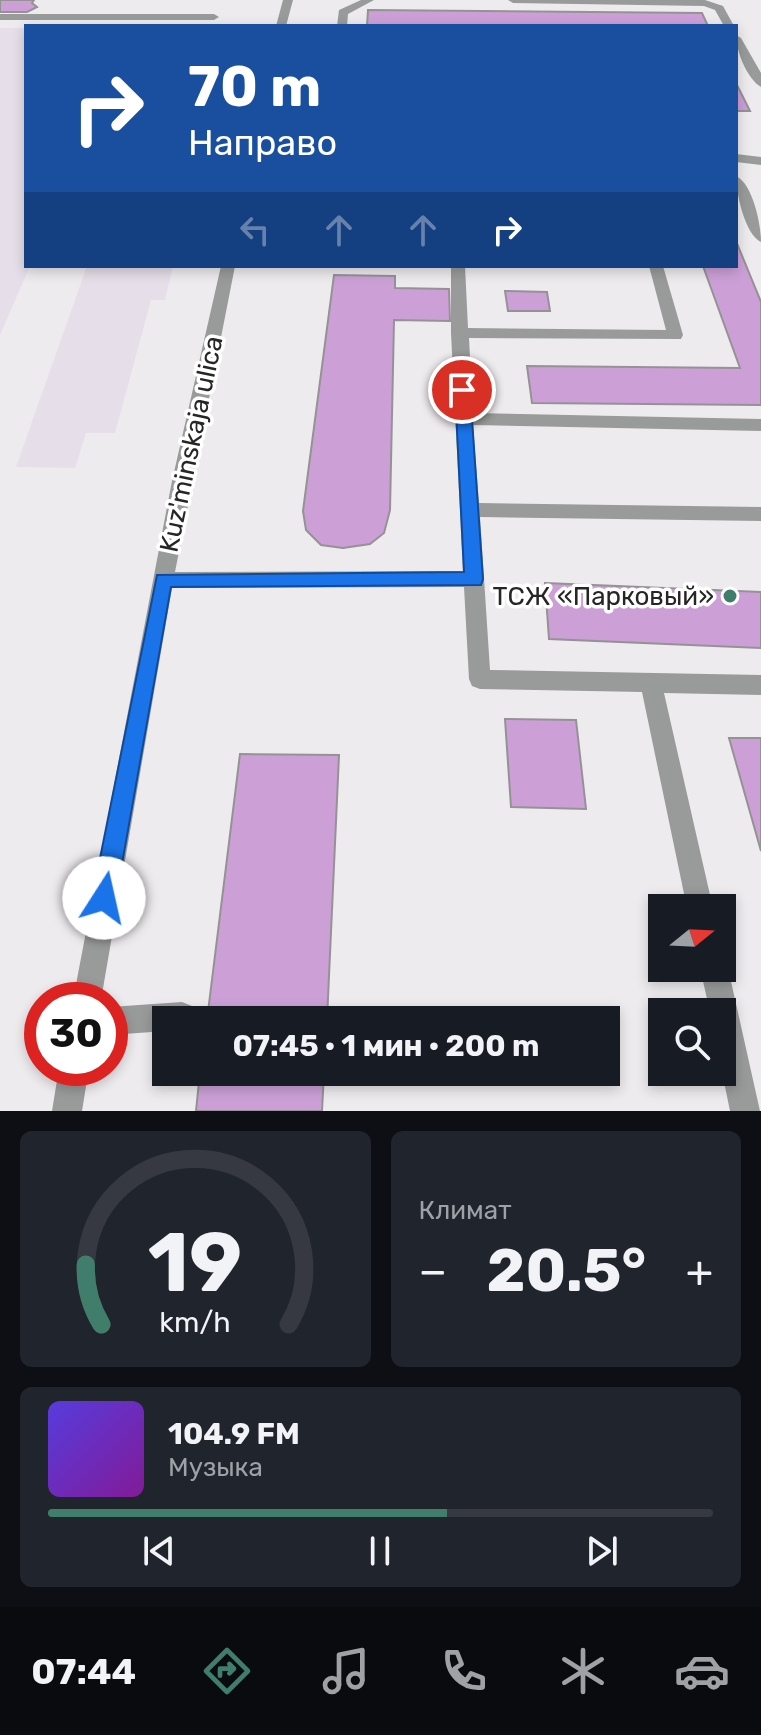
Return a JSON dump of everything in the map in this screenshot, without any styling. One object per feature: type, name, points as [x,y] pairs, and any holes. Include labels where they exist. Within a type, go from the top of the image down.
[{"type":"street","points":[[282,24],[288,0]]},
{"type":"street","points":[[342,24],[343,12],[369,0]]},
{"type":"street","points":[[513,0],[705,3],[719,8],[728,24]]},
{"type":"street","points":[[0,17],[214,17]]},
{"type":"street","points":[[738,42],[761,83]]},
{"type":"street","points":[[738,158],[761,161]]},
{"type":"street","points":[[738,185],[761,238]]},
{"type":"street","name":"Kuz'minskaja ulica","points":[[90,982],[163,580],[228,268]]},
{"type":"street","points":[[458,268],[459,333],[480,679],[761,685]]},
{"type":"street","points":[[459,333],[675,335],[657,268]]},
{"type":"street","points":[[464,419],[761,425]]},
{"type":"street","points":[[470,510],[761,514]]},
{"type":"street","points":[[163,580],[474,579]]},
{"type":"street","points":[[651,683],[697,894]]},
{"type":"street","points":[[717,982],[745,1111]]},
{"type":"street","points":[[128,1020],[152,1018]]},
{"type":"street","points":[[67,1111],[71,1086]]},
{"type":"shaded area","points":[[0,28],[24,28],[24,268],[29,268],[0,335]]},
{"type":"shaded area","points":[[86,268],[173,268],[165,300],[151,300],[115,433],[86,433],[75,468],[16,467]]},
{"type":"building","points":[[0,0],[34,0],[32,3],[37,7],[27,12],[0,12]]},
{"type":"building","points":[[368,10],[702,13],[707,24],[367,24]]},
{"type":"building","points":[[738,87],[750,111],[738,111]]},
{"type":"building","points":[[738,246],[761,302],[761,405],[532,403],[527,366],[740,368],[704,268],[738,268]]},
{"type":"building","points":[[334,275],[395,276],[395,288],[449,289],[450,321],[394,320],[390,510],[384,533],[370,544],[343,548],[321,545],[306,530],[303,511]]},
{"type":"building","points":[[505,291],[547,292],[550,311],[508,311]]},
{"type":"building","points":[[545,583],[761,592],[761,648],[549,639]]},
{"type":"building","points":[[505,719],[576,720],[586,809],[511,807]]},
{"type":"building","points":[[729,738],[761,738],[761,851]]},
{"type":"building","points":[[240,754],[339,755],[328,1006],[209,1006]]},
{"type":"building","points":[[199,1086],[323,1086],[322,1111],[196,1111]]},
{"type":"place","name":"ТСЖ «Парковый»","points":[[730,596]]},
{"type":"route","points":[[104,898],[163,580],[474,579],[462,390]]}]
